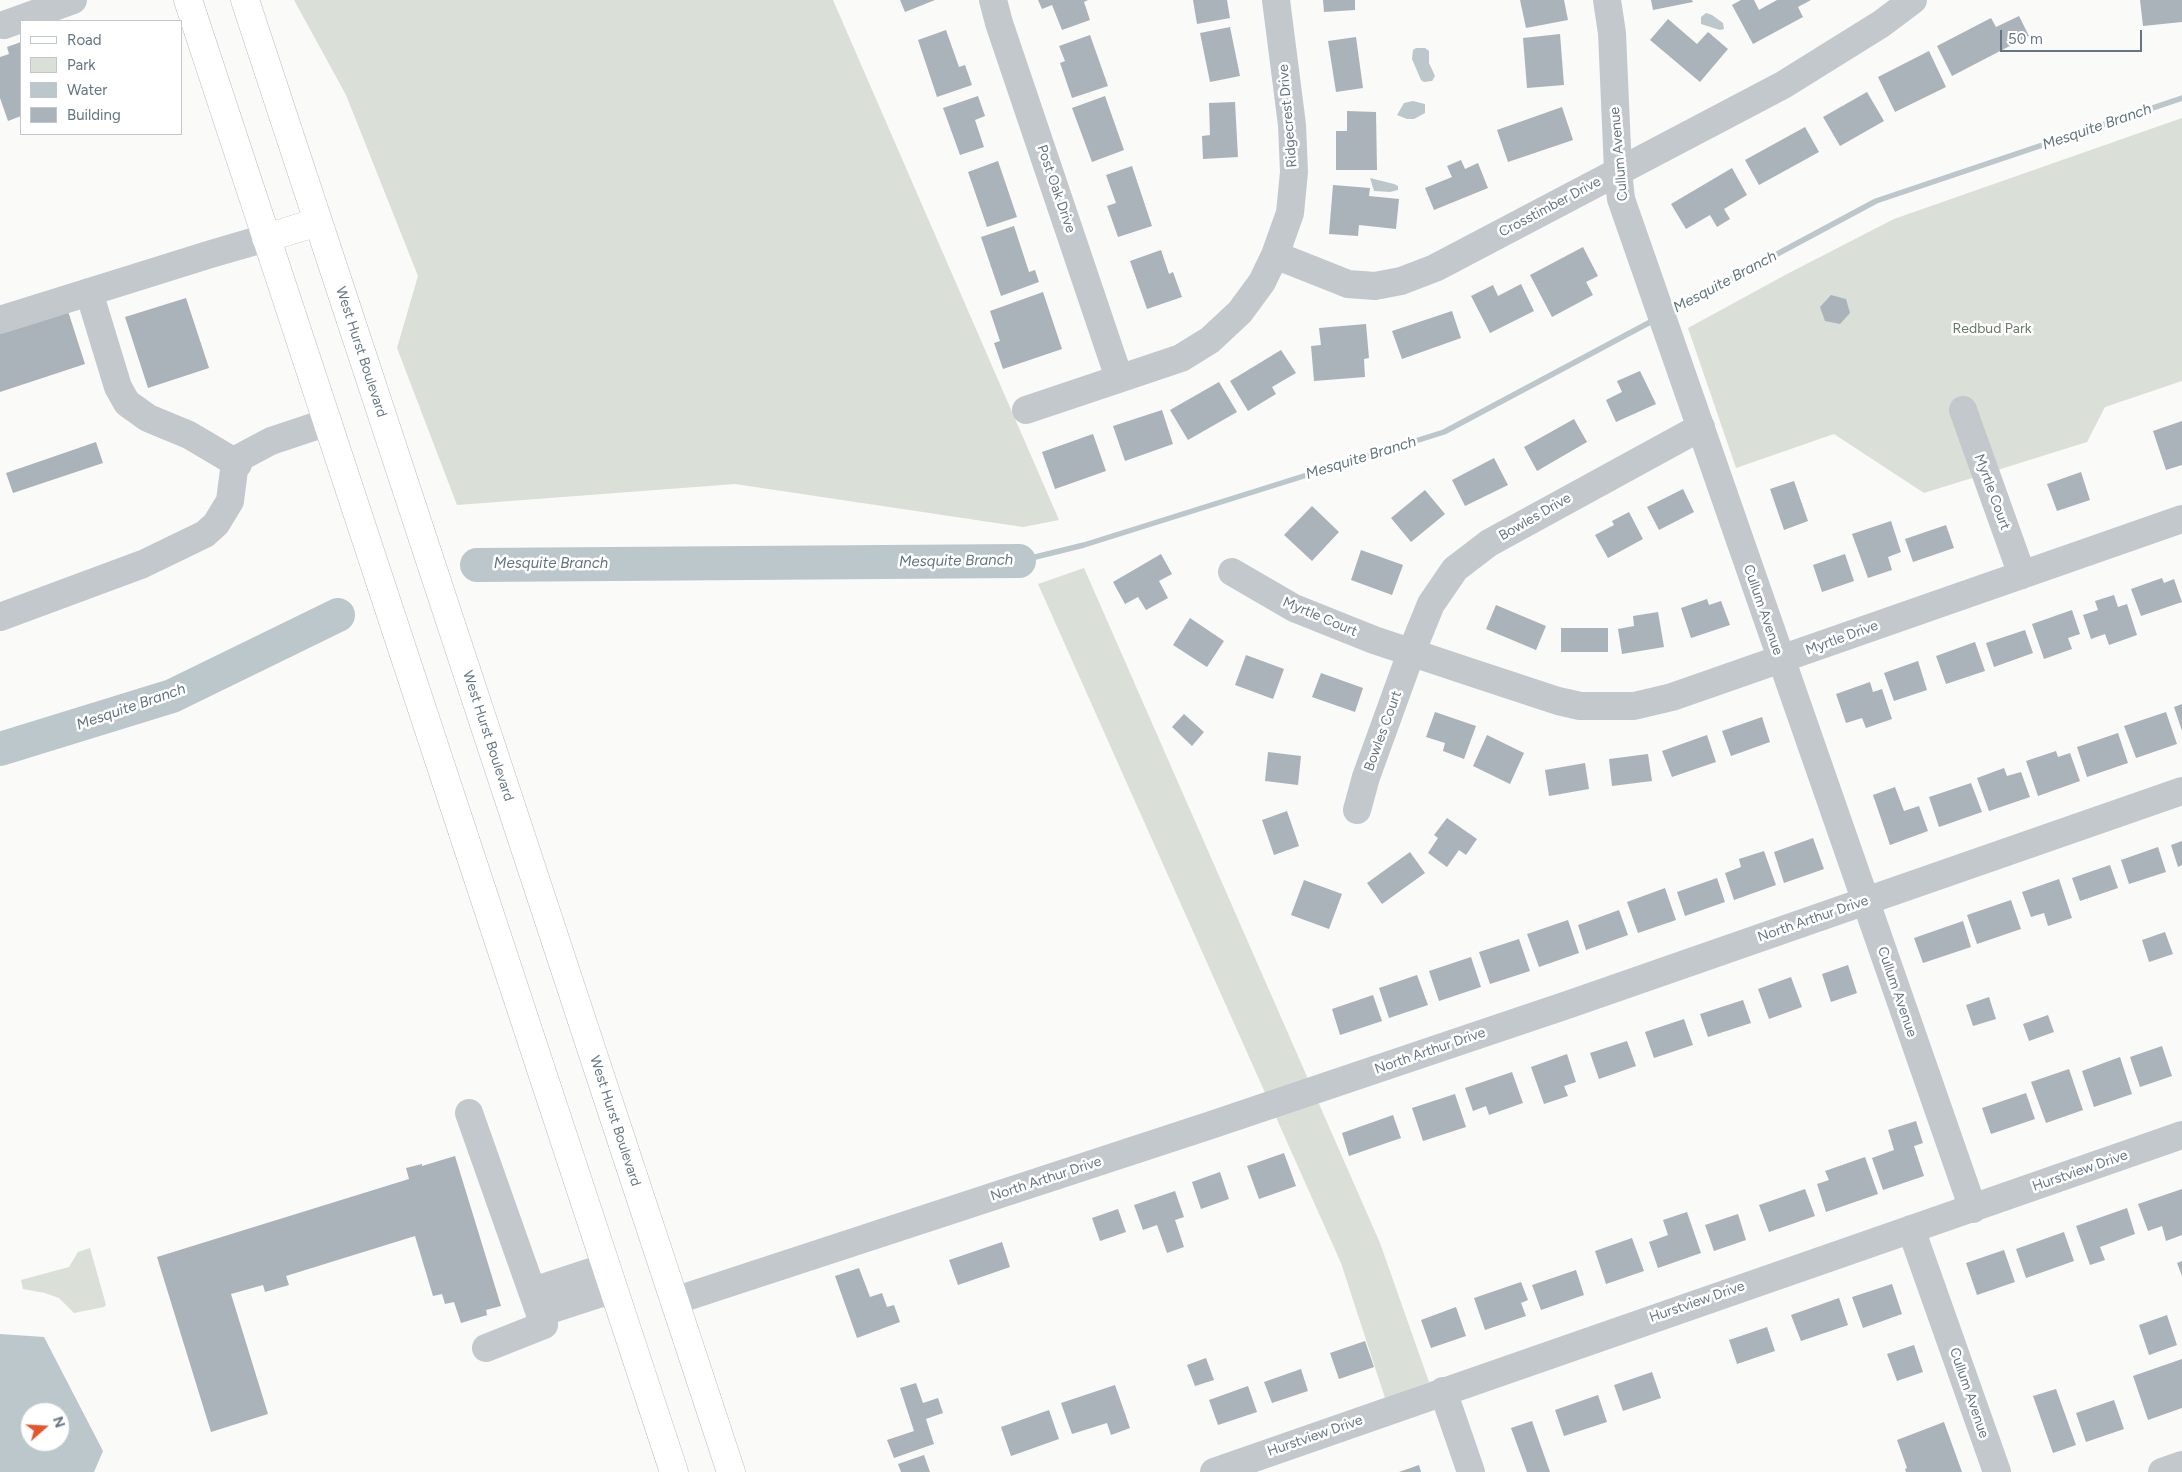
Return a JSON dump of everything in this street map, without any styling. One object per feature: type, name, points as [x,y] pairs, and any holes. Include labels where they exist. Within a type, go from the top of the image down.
[{"type":"main road","name":"West Hurst Boulevard","points":[[245,0],[731,1472]]},
{"type":"main road","points":[[189,18],[328,422],[674,1472]]},
{"type":"main road","points":[[266,238],[318,222]]},
{"type":"street","name":"Post Oak Drive","points":[[993,0],[999,23],[1119,378]]},
{"type":"street","name":"Ridgecrest Drive","points":[[1026,410],[1181,358],[1210,340],[1240,312],[1262,282],[1275,255],[1290,213],[1294,172],[1292,125],[1276,0]]},
{"type":"street","name":"Cullum Avenue","points":[[1607,0],[1612,33],[1621,199],[1973,1209]]},
{"type":"street","name":"Crosstimber Drive","points":[[1275,255],[1348,284],[1376,286],[1400,281],[1435,268],[1783,85],[1866,33],[1913,0]]},
{"type":"street","points":[[23,20],[65,9]]},
{"type":"street","points":[[4,25],[20,21]]},
{"type":"street","points":[[0,320],[266,238]]},
{"type":"street","points":[[89,292],[118,387],[127,403],[148,418],[189,435],[238,464]]},
{"type":"street","name":"Myrtle Court","points":[[1963,410],[2022,575]]},
{"type":"street","points":[[0,617],[143,564],[205,534],[216,524],[230,501],[234,470],[241,457],[271,441],[328,422]]},
{"type":"street","name":"Bowles Drive","points":[[1411,653],[1431,604],[1456,570],[1489,543],[1560,502],[1701,427]]},
{"type":"street","name":"Myrtle Drive","points":[[1411,653],[1558,701],[1580,706],[1634,706],[1672,697],[2182,520]]},
{"type":"street","name":"Myrtle Court","points":[[1232,572],[1294,608],[1411,653]]},
{"type":"street","name":"Bowles Court","points":[[1357,810],[1366,777],[1411,653]]},
{"type":"street","name":"North Arthur Drive","points":[[674,1301],[1211,1125],[1560,1008],[1865,900],[2182,791]]},
{"type":"street","points":[[469,1113],[544,1325],[486,1348]]},
{"type":"street","name":"Hurstview Drive","points":[[1214,1472],[2182,1135]]},
{"type":"street","name":"Cullum Avenue","points":[[1912,1229],[1997,1472]]},
{"type":"street","points":[[536,1302],[610,1278]]},
{"type":"street","points":[[1443,1391],[1471,1472]]},
{"type":"street","points":[[2162,1472],[2182,1465]]},
{"type":"green space","points":[[294,0],[833,0],[1059,520],[1023,527],[735,484],[457,505],[397,348],[418,276],[346,95]]},
{"type":"green space","name":"Redbud Park","points":[[2182,118],[2182,381],[2105,407],[2087,442],[1924,493],[1834,434],[1736,468],[1688,328],[1894,219]]},
{"type":"green space","points":[[1084,568],[1380,1243],[1429,1382],[1385,1398],[1341,1263],[1038,584]]},
{"type":"green space","points":[[90,1248],[106,1305],[104,1307],[74,1313],[59,1298],[23,1289],[21,1280],[69,1267],[78,1252]]},
{"type":"water","points":[[1706,13],[1723,23],[1724,29],[1720,30],[1701,24],[1701,17]]},
{"type":"water","points":[[1425,48],[1429,51],[1429,63],[1435,76],[1432,81],[1424,82],[1421,80],[1412,59],[1413,50]]},
{"type":"water","points":[[1413,101],[1425,104],[1425,113],[1414,119],[1407,119],[1397,115],[1404,103]]},
{"type":"water","points":[[1370,178],[1394,184],[1398,186],[1398,190],[1390,192],[1374,191]]},
{"type":"water","points":[[0,1334],[44,1337],[103,1451],[94,1472],[0,1472]]},
{"type":"building","points":[[900,0],[935,0],[905,12]]},
{"type":"building","points":[[1038,0],[1088,0],[1084,2],[1090,20],[1062,30],[1052,5],[1042,9]]},
{"type":"building","points":[[1193,0],[1227,0],[1230,18],[1197,24]]},
{"type":"building","points":[[1323,0],[1355,0],[1355,10],[1324,12]]},
{"type":"building","points":[[1520,0],[1564,0],[1568,20],[1526,28]]},
{"type":"building","points":[[1651,0],[1692,0],[1693,2],[1653,10]]},
{"type":"building","points":[[1741,0],[1754,0],[1759,10],[1777,0],[1811,0],[1798,7],[1803,17],[1753,44],[1732,5]]},
{"type":"building","points":[[2140,0],[2182,0],[2182,22],[2143,26]]},
{"type":"building","points":[[2019,16],[2029,36],[1952,76],[1937,46],[1991,18],[1996,27]]},
{"type":"building","points":[[1668,19],[1697,44],[1708,32],[1728,49],[1700,82],[1650,40]]},
{"type":"building","points":[[1230,27],[1240,76],[1210,82],[1200,33]]},
{"type":"building","points":[[946,30],[959,67],[965,65],[972,85],[937,97],[918,40]]},
{"type":"building","points":[[1560,34],[1564,85],[1527,88],[1523,38]]},
{"type":"building","points":[[1090,35],[1108,86],[1072,98],[1060,63],[1065,61],[1059,46]]},
{"type":"building","points":[[1356,37],[1363,88],[1336,92],[1328,41]]},
{"type":"building","points":[[20,42],[20,116],[8,121],[0,98],[0,57],[9,54],[7,47]]},
{"type":"building","points":[[1929,51],[1946,87],[1895,112],[1878,77]]},
{"type":"building","points":[[1867,92],[1884,121],[1840,146],[1823,117]]},
{"type":"building","points":[[978,96],[985,116],[975,120],[984,147],[960,155],[943,108]]},
{"type":"building","points":[[1105,96],[1124,150],[1092,162],[1072,108]]},
{"type":"building","points":[[1235,102],[1238,157],[1203,159],[1202,136],[1210,135],[1209,103]]},
{"type":"building","points":[[1562,107],[1573,140],[1508,162],[1497,130]]},
{"type":"building","points":[[1347,111],[1376,112],[1377,170],[1336,170],[1336,131],[1347,131]]},
{"type":"building","points":[[1805,127],[1819,152],[1759,185],[1745,160]]},
{"type":"building","points":[[1461,160],[1465,169],[1478,163],[1488,188],[1434,210],[1425,188],[1452,177],[1447,166]]},
{"type":"building","points":[[998,161],[1017,217],[987,227],[968,172]]},
{"type":"building","points":[[1132,166],[1152,226],[1118,237],[1107,206],[1116,203],[1106,175]]},
{"type":"building","points":[[1732,168],[1747,195],[1724,209],[1730,219],[1717,227],[1710,215],[1686,229],[1671,204]]},
{"type":"building","points":[[1333,185],[1370,188],[1369,196],[1399,199],[1396,229],[1359,225],[1358,236],[1329,234]]},
{"type":"building","points":[[1014,226],[1029,272],[1035,270],[1039,282],[1001,296],[981,237]]},
{"type":"building","points":[[1583,247],[1598,276],[1586,282],[1593,295],[1552,317],[1530,275]]},
{"type":"building","points":[[1161,250],[1169,274],[1173,272],[1182,297],[1147,309],[1130,261]]},
{"type":"building","points":[[1521,284],[1534,311],[1490,333],[1471,296],[1493,285],[1498,296]]},
{"type":"building","points":[[1043,292],[1062,349],[1003,369],[994,343],[1000,341],[990,311]]},
{"type":"building","points":[[1831,295],[1846,299],[1850,313],[1840,324],[1825,321],[1820,307]]},
{"type":"building","points":[[186,298],[209,368],[148,388],[125,317]]},
{"type":"building","points":[[67,308],[85,364],[0,392],[0,330]]},
{"type":"building","points":[[1452,311],[1461,338],[1402,359],[1392,331]]},
{"type":"building","points":[[1366,324],[1369,358],[1364,359],[1365,377],[1314,381],[1311,346],[1321,345],[1319,328]]},
{"type":"building","points":[[1281,350],[1296,373],[1272,387],[1276,394],[1248,411],[1230,381]]},
{"type":"building","points":[[1640,371],[1656,404],[1616,422],[1606,400],[1622,392],[1617,381]]},
{"type":"building","points":[[1219,382],[1237,412],[1188,440],[1170,410]]},
{"type":"building","points":[[1162,410],[1173,444],[1125,461],[1113,426]]},
{"type":"building","points":[[1574,419],[1587,442],[1537,471],[1524,447]]},
{"type":"building","points":[[2182,421],[2182,465],[2166,470],[2153,431]]},
{"type":"building","points":[[1093,434],[1106,471],[1055,489],[1042,452]]},
{"type":"building","points":[[96,442],[103,463],[13,493],[6,473]]},
{"type":"building","points":[[1494,458],[1508,485],[1465,506],[1452,480]]},
{"type":"building","points":[[2081,472],[2090,500],[2057,511],[2047,484]]},
{"type":"building","points":[[1794,481],[1808,521],[1784,530],[1770,489]]},
{"type":"building","points":[[1683,489],[1694,512],[1659,530],[1647,507]]},
{"type":"building","points":[[1425,490],[1445,514],[1411,542],[1391,518]]},
{"type":"building","points":[[1312,506],[1339,532],[1312,561],[1284,535]]},
{"type":"building","points":[[1629,512],[1643,539],[1608,558],[1595,535],[1614,525],[1612,521]]},
{"type":"building","points":[[1891,521],[1901,552],[1888,557],[1892,570],[1868,578],[1852,534]]},
{"type":"building","points":[[1946,525],[1954,548],[1913,562],[1905,539]]},
{"type":"building","points":[[1361,550],[1403,565],[1392,595],[1351,580]]},
{"type":"building","points":[[1161,554],[1172,574],[1159,581],[1168,598],[1146,610],[1138,597],[1125,604],[1113,582]]},
{"type":"building","points":[[1845,554],[1854,581],[1822,592],[1813,565]]},
{"type":"building","points":[[2162,578],[2164,583],[2174,579],[2182,602],[2141,616],[2131,589]]},
{"type":"building","points":[[2114,595],[2118,607],[2127,604],[2137,635],[2109,645],[2105,634],[2091,639],[2083,615],[2098,610],[2095,601]]},
{"type":"building","points":[[1707,599],[1709,605],[1721,601],[1730,625],[1691,638],[1681,608]]},
{"type":"building","points":[[1496,605],[1546,626],[1536,650],[1486,629]]},
{"type":"building","points":[[2072,610],[2080,634],[2068,638],[2072,649],[2044,659],[2032,624]]},
{"type":"building","points":[[1658,612],[1664,647],[1622,654],[1618,629],[1634,626],[1633,616]]},
{"type":"building","points":[[1190,618],[1224,641],[1207,667],[1173,645]]},
{"type":"building","points":[[1561,628],[1608,628],[1608,652],[1561,652]]},
{"type":"building","points":[[2025,630],[2033,653],[1994,667],[1986,643]]},
{"type":"building","points":[[1975,642],[1985,671],[1946,684],[1936,656]]},
{"type":"building","points":[[1246,655],[1284,669],[1273,699],[1235,685]]},
{"type":"building","points":[[1918,661],[1927,690],[1894,701],[1884,673]]},
{"type":"building","points":[[1321,673],[1363,688],[1355,712],[1312,697]]},
{"type":"building","points":[[1870,682],[1873,692],[1882,689],[1892,719],[1866,728],[1862,718],[1846,723],[1836,694]]},
{"type":"building","points":[[2182,704],[2182,731],[2174,707]]},
{"type":"building","points":[[1435,712],[1476,726],[1464,759],[1443,751],[1445,743],[1426,737]]},
{"type":"building","points":[[2166,712],[2177,744],[2136,758],[2124,726]]},
{"type":"building","points":[[1184,714],[1204,732],[1192,746],[1172,727]]},
{"type":"building","points":[[1762,717],[1770,742],[1731,756],[1722,731]]},
{"type":"building","points":[[2118,733],[2128,763],[2087,777],[2077,747]]},
{"type":"building","points":[[1487,735],[1524,753],[1510,784],[1473,766]]},
{"type":"building","points":[[1707,735],[1716,762],[1672,777],[1662,751]]},
{"type":"building","points":[[2056,751],[2058,757],[2070,753],[2080,781],[2038,796],[2026,761]]},
{"type":"building","points":[[1268,752],[1301,756],[1298,785],[1265,781]]},
{"type":"building","points":[[1648,754],[1652,781],[1612,786],[1609,759]]},
{"type":"building","points":[[1585,763],[1589,789],[1549,796],[1545,770]]},
{"type":"building","points":[[2004,768],[2007,776],[2021,772],[2030,797],[1989,811],[1977,778]]},
{"type":"building","points":[[1971,783],[1982,812],[1939,827],[1929,797]]},
{"type":"building","points":[[1895,787],[1904,811],[1919,806],[1928,831],[1890,845],[1873,795]]},
{"type":"building","points":[[1287,811],[1299,846],[1274,855],[1262,820]]},
{"type":"building","points":[[1447,818],[1477,839],[1466,855],[1459,850],[1447,867],[1428,853],[1438,838],[1434,835]]},
{"type":"building","points":[[1813,838],[1824,869],[1784,883],[1774,852]]},
{"type":"building","points":[[2182,841],[2182,865],[2178,867],[2171,845]]},
{"type":"building","points":[[2158,847],[2166,872],[2129,884],[2121,860]]},
{"type":"building","points":[[1764,851],[1776,885],[1734,900],[1725,873],[1741,867],[1739,859]]},
{"type":"building","points":[[1410,852],[1425,873],[1382,904],[1367,883]]},
{"type":"building","points":[[2110,865],[2118,888],[2080,901],[2072,878]]},
{"type":"building","points":[[1717,878],[1725,902],[1685,916],[1677,892]]},
{"type":"building","points":[[2059,879],[2072,918],[2048,926],[2044,913],[2031,917],[2022,892]]},
{"type":"building","points":[[1304,880],[1342,894],[1329,929],[1291,915]]},
{"type":"building","points":[[1665,888],[1676,920],[1638,933],[1627,902]]},
{"type":"building","points":[[2011,900],[2021,929],[1977,944],[1967,915]]},
{"type":"building","points":[[1619,910],[1628,935],[1586,950],[1578,925]]},
{"type":"building","points":[[1568,920],[1579,953],[1539,967],[1527,934]]},
{"type":"building","points":[[1963,921],[1971,947],[1923,963],[1914,938]]},
{"type":"building","points":[[2165,932],[2173,954],[2149,962],[2142,940]]},
{"type":"building","points":[[1519,939],[1530,971],[1490,984],[1479,952]]},
{"type":"building","points":[[1471,957],[1481,987],[1439,1001],[1429,971]]},
{"type":"building","points":[[1848,965],[1857,993],[1831,1002],[1822,974]]},
{"type":"building","points":[[1417,975],[1428,1005],[1389,1018],[1379,988]]},
{"type":"building","points":[[1791,977],[1802,1007],[1769,1019],[1758,989]]},
{"type":"building","points":[[1373,995],[1382,1021],[1340,1035],[1332,1009]]},
{"type":"building","points":[[1989,997],[1996,1019],[1973,1026],[1966,1005]]},
{"type":"building","points":[[1743,1000],[1751,1023],[1708,1037],[1700,1014]]},
{"type":"building","points":[[2048,1015],[2054,1032],[2029,1041],[2023,1024]]},
{"type":"building","points":[[1684,1019],[1693,1045],[1654,1058],[1645,1032]]},
{"type":"building","points":[[1627,1041],[1636,1066],[1599,1079],[1590,1053]]},
{"type":"building","points":[[2162,1046],[2172,1076],[2140,1087],[2130,1057]]},
{"type":"building","points":[[1567,1054],[1576,1082],[1564,1086],[1568,1096],[1544,1104],[1531,1067]]},
{"type":"building","points":[[2120,1057],[2132,1094],[2094,1107],[2082,1071]]},
{"type":"building","points":[[2069,1069],[2083,1110],[2046,1123],[2031,1082]]},
{"type":"building","points":[[1512,1072],[1523,1103],[1489,1115],[1486,1106],[1473,1111],[1465,1088]]},
{"type":"building","points":[[2026,1093],[2035,1119],[1991,1134],[1982,1108]]},
{"type":"building","points":[[1455,1094],[1466,1127],[1423,1141],[1412,1108]]},
{"type":"building","points":[[1393,1115],[1401,1138],[1349,1156],[1342,1133]]},
{"type":"building","points":[[1916,1121],[1923,1143],[1914,1146],[1924,1176],[1883,1190],[1872,1158],[1894,1150],[1888,1130]]},
{"type":"building","points":[[1284,1153],[1296,1186],[1259,1199],[1247,1166]]},
{"type":"building","points":[[455,1156],[501,1306],[486,1310],[487,1315],[461,1323],[454,1302],[445,1304],[442,1294],[433,1296],[415,1236],[286,1276],[289,1285],[265,1292],[263,1285],[231,1294],[268,1414],[211,1432],[157,1257],[409,1179],[406,1168],[422,1164],[422,1166]]},
{"type":"building","points":[[1865,1157],[1878,1194],[1826,1212],[1817,1184],[1829,1180],[1825,1171]]},
{"type":"building","points":[[1220,1172],[1229,1199],[1201,1209],[1192,1182]]},
{"type":"building","points":[[1805,1189],[1815,1216],[1769,1232],[1759,1205]]},
{"type":"building","points":[[2182,1189],[2182,1235],[2166,1241],[2162,1226],[2148,1231],[2138,1204]]},
{"type":"building","points":[[1175,1191],[1184,1217],[1175,1220],[1184,1247],[1167,1253],[1157,1225],[1143,1230],[1134,1205]]},
{"type":"building","points":[[2127,1208],[2135,1234],[2100,1247],[2105,1260],[2090,1265],[2076,1226]]},
{"type":"building","points":[[1118,1209],[1126,1232],[1100,1241],[1092,1218]]},
{"type":"building","points":[[1687,1212],[1701,1253],[1658,1268],[1649,1242],[1668,1235],[1663,1220]]},
{"type":"building","points":[[1738,1214],[1746,1240],[1714,1251],[1705,1225]]},
{"type":"building","points":[[2064,1232],[2074,1261],[2026,1278],[2016,1249]]},
{"type":"building","points":[[1632,1238],[1644,1271],[1606,1284],[1595,1251]]},
{"type":"building","points":[[1002,1242],[1010,1267],[958,1285],[949,1260]]},
{"type":"building","points":[[2004,1250],[2015,1282],[1977,1295],[1966,1263]]},
{"type":"building","points":[[2182,1261],[2182,1276],[2177,1263]]},
{"type":"building","points":[[859,1268],[870,1297],[882,1293],[887,1307],[894,1305],[900,1322],[857,1338],[835,1276]]},
{"type":"building","points":[[1576,1270],[1584,1295],[1541,1310],[1532,1285]]},
{"type":"building","points":[[1521,1282],[1528,1300],[1521,1303],[1526,1316],[1485,1330],[1474,1298]]},
{"type":"building","points":[[1892,1284],[1902,1314],[1863,1328],[1852,1297]]},
{"type":"building","points":[[1839,1298],[1848,1325],[1801,1341],[1791,1315]]},
{"type":"building","points":[[1456,1307],[1466,1336],[1431,1348],[1421,1320]]},
{"type":"building","points":[[2167,1315],[2177,1345],[2149,1355],[2139,1325]]},
{"type":"building","points":[[1767,1327],[1775,1351],[1737,1364],[1729,1340]]},
{"type":"building","points":[[1365,1341],[1374,1367],[1339,1379],[1330,1353]]},
{"type":"building","points":[[1914,1345],[1923,1372],[1897,1381],[1887,1354]]},
{"type":"building","points":[[1206,1358],[1214,1380],[1195,1386],[1187,1365]]},
{"type":"building","points":[[2182,1359],[2182,1408],[2148,1420],[2133,1376]]},
{"type":"building","points":[[1301,1369],[1308,1391],[1272,1403],[1264,1382]]},
{"type":"building","points":[[1652,1372],[1661,1398],[1623,1411],[1614,1385]]},
{"type":"building","points":[[916,1383],[923,1403],[938,1398],[943,1413],[926,1419],[934,1444],[894,1458],[887,1440],[914,1431],[900,1388]]},
{"type":"building","points":[[1115,1385],[1130,1428],[1111,1435],[1107,1423],[1072,1434],[1061,1403]]},
{"type":"building","points":[[1248,1386],[1257,1412],[1218,1425],[1209,1400]]},
{"type":"building","points":[[2056,1389],[2076,1445],[2053,1453],[2033,1396]]},
{"type":"building","points":[[1598,1395],[1607,1422],[1564,1436],[1555,1410]]},
{"type":"building","points":[[2114,1400],[2124,1429],[2086,1442],[2076,1413]]},
{"type":"building","points":[[1049,1410],[1059,1439],[1011,1456],[1001,1427]]},
{"type":"building","points":[[1532,1421],[1550,1472],[1527,1472],[1511,1428]]},
{"type":"building","points":[[1944,1422],[1962,1472],[1906,1472],[1905,1469],[1907,1468],[1897,1440]]},
{"type":"building","points":[[924,1455],[930,1472],[901,1472],[898,1464]]},
{"type":"building","points":[[1419,1465],[1421,1472],[1399,1472]]},
{"type":"waterway","name":"Mesquite Branch","points":[[1669,312],[1876,201],[2182,98]]},
{"type":"waterway","name":"Mesquite Branch","points":[[1019,561],[1084,545],[1444,432],[1656,319]]},
{"type":"waterway","name":"Mesquite Branch","points":[[477,565],[1019,561]]},
{"type":"waterway","name":"Mesquite Branch","points":[[0,749],[172,696],[338,615]]}]
